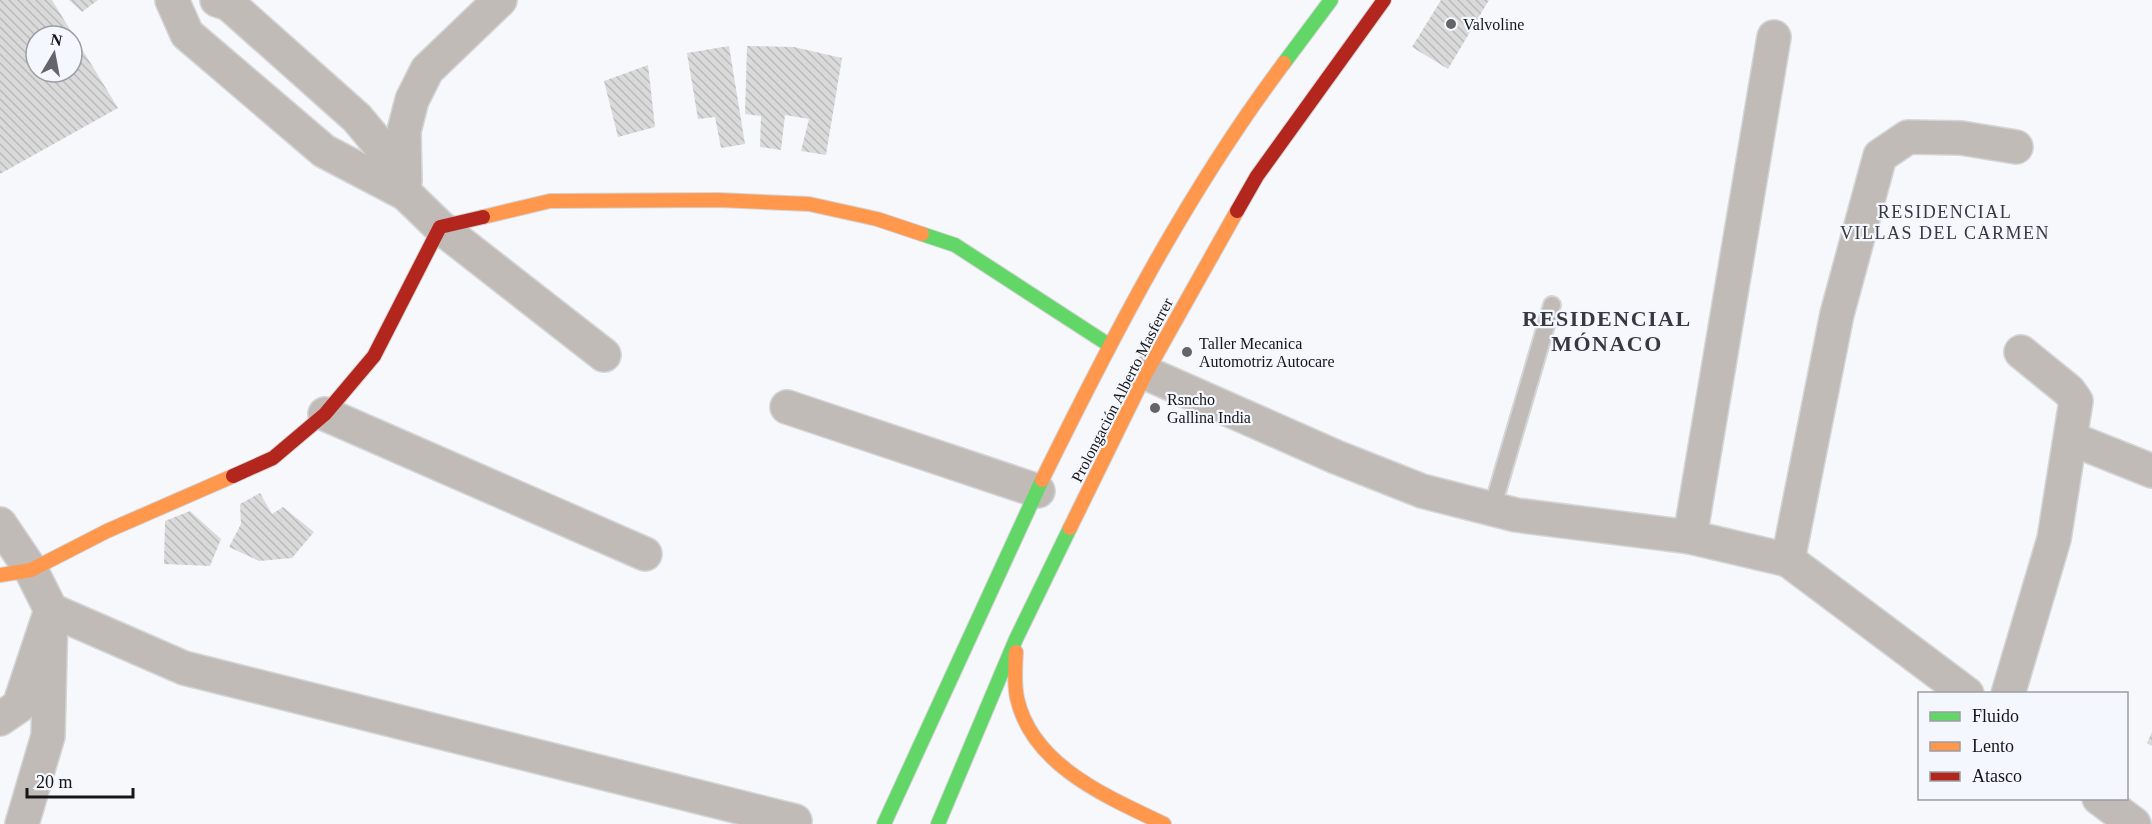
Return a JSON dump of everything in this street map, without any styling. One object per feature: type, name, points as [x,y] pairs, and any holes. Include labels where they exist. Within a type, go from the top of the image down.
[{"type":"main road","name":"Prolongación Alberto Masferrer","points":[[884,824],[978,616],[1109,345],[1221,152],[1331,0]]},
{"type":"main road","name":"Prolongación Alberto Masferrer","points":[[938,824],[1016,639],[1146,372],[1257,176],[1384,0]]},
{"type":"main road","points":[[16,572],[273,458],[325,414],[374,356],[440,227],[550,201],[719,200],[809,204],[877,219],[955,245],[1109,345]]},
{"type":"main road","points":[[1016,639],[1015,682],[1018,703],[1037,743],[1059,766],[1115,800],[1164,824]]},
{"type":"street","points":[[172,0],[187,34],[324,151],[406,194],[440,227],[604,355]]},
{"type":"street","points":[[217,0],[229,4],[357,118],[387,154],[406,194]]},
{"type":"street","points":[[406,194],[404,131],[417,90],[427,70],[500,0]]},
{"type":"street","points":[[1690,537],[1774,37]]},
{"type":"street","points":[[1788,560],[1837,314],[1880,156],[1908,137],[1961,138],[2016,147]]},
{"type":"street","points":[[2008,692],[2054,539],[2072,439],[2076,401],[2069,391],[2021,352]]},
{"type":"street","points":[[1146,372],[1336,457],[1422,491],[1516,515],[1690,537],[1788,560],[1966,692]]},
{"type":"street","points":[[787,407],[1038,491]]},
{"type":"street","points":[[325,414],[645,554]]},
{"type":"street","points":[[2072,439],[2152,471]]},
{"type":"street","points":[[0,524],[16,572],[51,610],[184,668],[795,821]]},
{"type":"street","points":[[0,719],[19,706],[51,610]]},
{"type":"street","points":[[22,824],[48,736],[51,610]]},
{"type":"street","points":[[2102,800],[2134,824]]},
{"type":"lane","points":[[1492,509],[1552,305]]},
{"type":"building","points":[[0,0],[52,0],[67,24],[24,24],[24,84],[84,84],[84,52],[118,108],[0,174]]},
{"type":"building","points":[[69,0],[98,0],[82,12]]},
{"type":"building","name":"Valvoline","points":[[1441,0],[1489,0],[1448,69],[1412,47]]},
{"type":"building","points":[[729,46],[745,144],[721,148],[715,117],[698,119],[687,53]]},
{"type":"building","points":[[747,46],[794,47],[842,58],[826,155],[801,151],[809,119],[785,115],[781,150],[760,147],[761,116],[745,114]]},
{"type":"building","points":[[648,65],[655,127],[618,137],[604,81]]},
{"type":"building","points":[[260,493],[272,514],[283,507],[314,532],[292,558],[259,561],[229,547],[241,524],[240,504]]},
{"type":"building","points":[[190,511],[221,539],[210,566],[164,564],[165,521]]},
{"type":"building","points":[[2152,732],[2152,746],[2147,743]]},
{"type":"traffic: fast","points":[[1284,63],[1331,0]]},
{"type":"traffic: fast","points":[[922,234],[955,245],[1109,345]]},
{"type":"traffic: fast","points":[[884,824],[1042,480]]},
{"type":"traffic: fast","points":[[938,824],[1016,639],[1070,528]]},
{"type":"traffic: slow","points":[[1042,480],[1153,266],[1215,162],[1284,63]]},
{"type":"traffic: slow","points":[[483,217],[550,201],[719,200],[809,204],[877,219],[922,234]]},
{"type":"traffic: slow","points":[[1070,528],[1146,373],[1237,211]]},
{"type":"traffic: slow","points":[[0,575],[31,570],[107,531],[233,476]]},
{"type":"traffic: slow","points":[[1016,652],[1017,698],[1025,722],[1038,743],[1055,761],[1075,776],[1097,790],[1164,824]]},
{"type":"traffic: jam","points":[[1237,211],[1257,176],[1384,0]]},
{"type":"traffic: jam","points":[[233,476],[273,458],[325,414],[374,356],[440,227],[483,217]]},
{"type":"place","name":"Valvoline","points":[[1451,24]]},
{"type":"place","name":"Taller Mecanica Automotriz Autocare","points":[[1187,352]]},
{"type":"place","name":"Rsncho Gallina India","points":[[1155,408]]},
{"type":"district","name":"RESIDENCIAL VILLAS DEL CARMEN","points":[[1945,222]]},
{"type":"district","name":"RESIDENCIAL MÓNACO","points":[[1607,330]]}]
